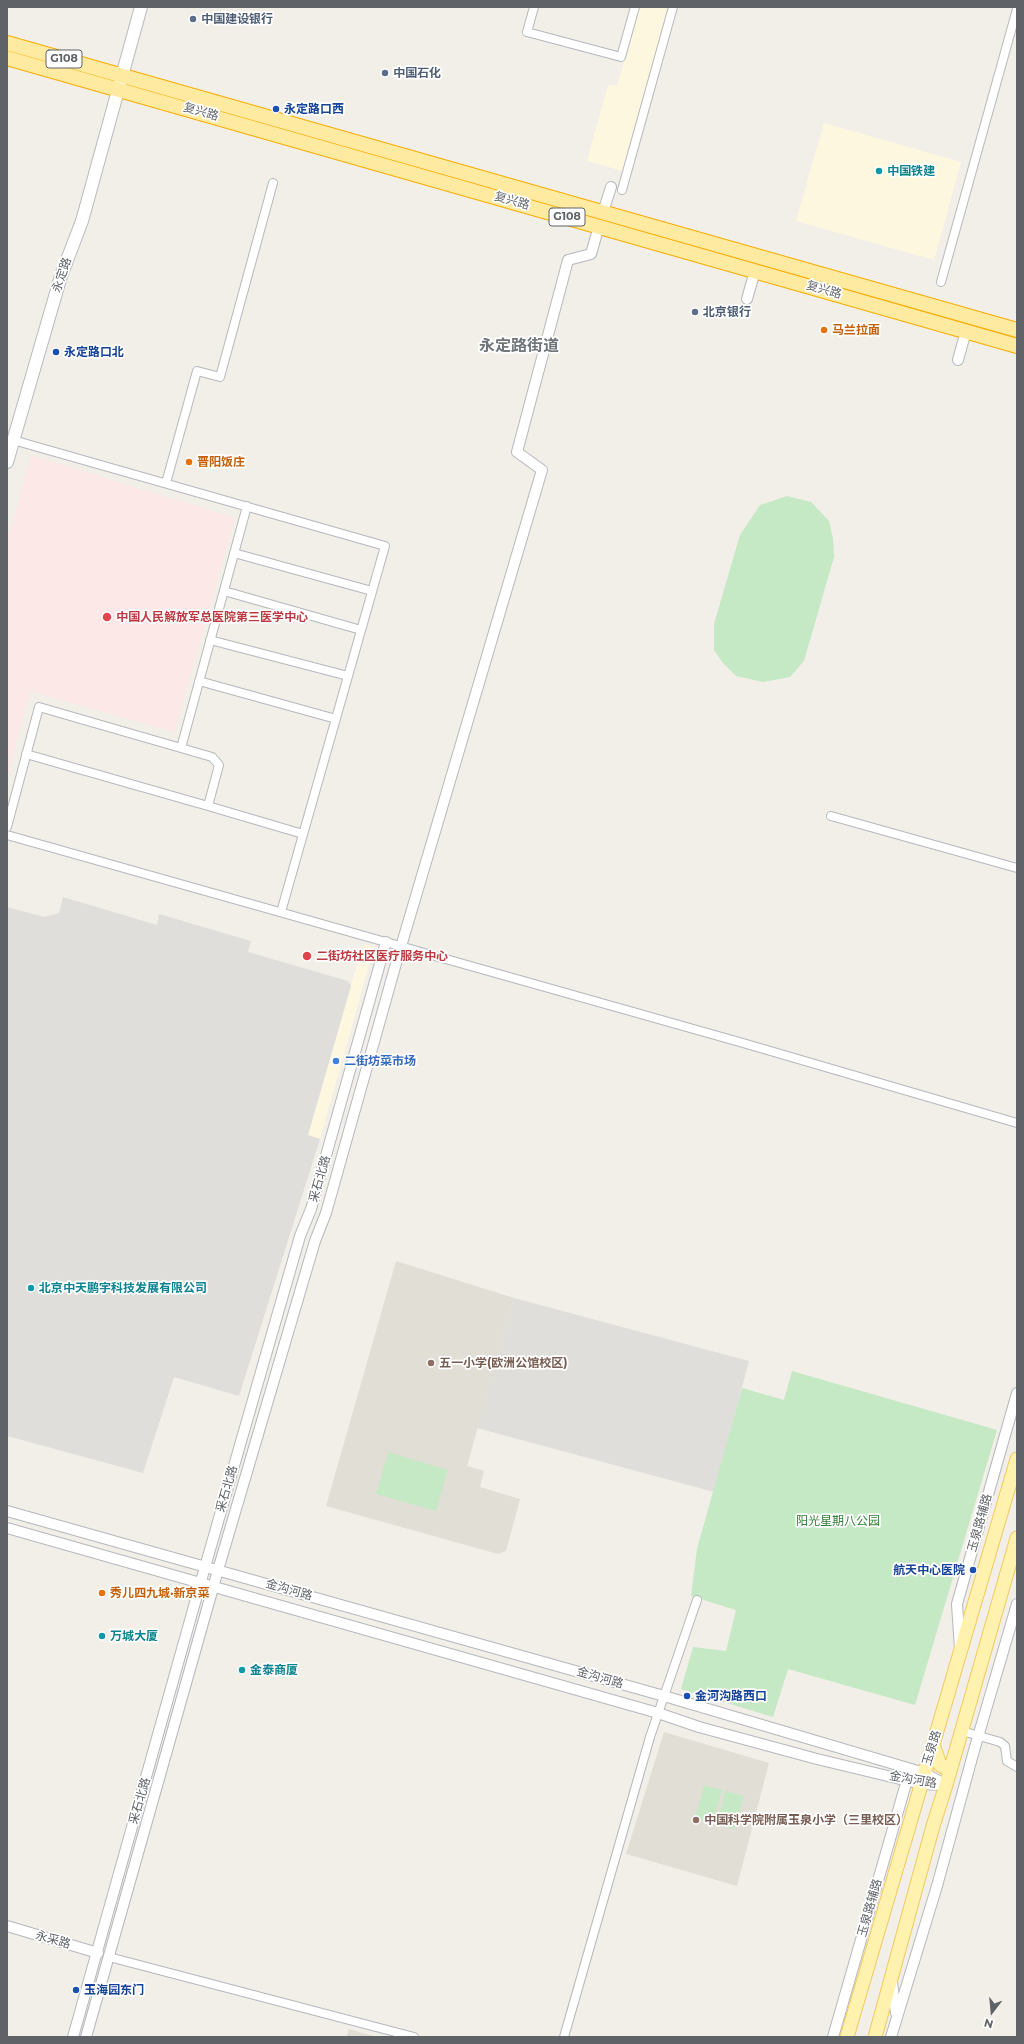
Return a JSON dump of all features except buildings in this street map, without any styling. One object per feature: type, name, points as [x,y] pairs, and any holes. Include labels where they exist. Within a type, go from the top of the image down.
[{"type":"highway","name":"复兴路","points":[[7,43],[123,81],[599,226],[1017,346]]},
{"type":"highway","name":"复兴路","points":[[7,58],[123,81],[604,212],[1017,330]]},
{"type":"main road","name":"永定路","points":[[7,462],[10,439],[61,276],[82,221],[123,81],[141,7]]},
{"type":"main road","name":"永定路","points":[[123,81],[149,7]]},
{"type":"main road","name":"玉泉路","points":[[847,2037],[1017,1459]]},
{"type":"main road","name":"玉泉路","points":[[875,2037],[928,1845],[1013,1570],[1017,1538]]},
{"type":"main road","points":[[933,1744],[940,1765],[946,1768],[952,1764]]},
{"type":"main road","points":[[907,1831],[915,1828],[922,1829],[928,1845]]},
{"type":"street","points":[[534,7],[527,32],[621,57],[635,7]]},
{"type":"street","points":[[622,190],[673,7]]},
{"type":"street","points":[[941,282],[1017,9]]},
{"type":"street","points":[[166,483],[197,371],[220,377],[273,183]]},
{"type":"street","points":[[604,212],[611,187]]},
{"type":"street","name":"采石北路","points":[[86,2037],[218,1570],[315,1241],[326,1213],[401,946],[542,470],[517,452],[568,260],[591,254],[599,226]]},
{"type":"street","points":[[747,299],[755,271]]},
{"type":"street","points":[[958,360],[966,331]]},
{"type":"street","points":[[10,439],[385,546],[281,912]]},
{"type":"street","points":[[181,748],[247,506]]},
{"type":"street","points":[[234,553],[372,591]]},
{"type":"street","points":[[224,591],[361,630]]},
{"type":"street","points":[[210,640],[348,676]]},
{"type":"street","points":[[199,681],[336,719]]},
{"type":"street","points":[[7,827],[39,707],[212,757],[219,765],[208,806]]},
{"type":"street","points":[[26,754],[303,834]]},
{"type":"street","points":[[830,816],[1017,868]]},
{"type":"street","points":[[7,835],[743,1043],[1017,1123]]},
{"type":"street","name":"采石北路","points":[[74,2037],[205,1566],[298,1244],[311,1209],[386,942]]},
{"type":"street","name":"玉泉路辅路","points":[[960,1653],[957,1604],[1017,1394]]},
{"type":"street","name":"金沟河路","points":[[7,1511],[664,1696],[922,1779],[946,1785]]},
{"type":"street","name":"金沟河路","points":[[7,1528],[214,1588],[349,1624],[795,1753],[906,1780],[922,1779]]},
{"type":"street","points":[[564,2037],[658,1713],[697,1600]]},
{"type":"street","points":[[891,2037],[937,1886],[978,1736],[1017,1604]]},
{"type":"street","points":[[962,1731],[1000,1742],[1005,1746],[1006,1761],[1017,1767]]},
{"type":"street","name":"玉泉路辅路","points":[[833,2037],[906,1780]]},
{"type":"street","name":"永采路","points":[[7,1926],[98,1953]]},
{"type":"street","points":[[109,1956],[414,2037]]},
{"type":"street","points":[[892,1977],[896,2019]]},
{"type":"shaded area","points":[[640,7],[668,7],[623,171],[587,161],[608,85],[617,86]]},
{"type":"shaded area","points":[[824,123],[961,162],[934,260],[796,221]]},
{"type":"shaded area","name":"中国人民解放军总医院第三医学中心","points":[[31,455],[235,518],[174,732],[30,691],[7,778],[7,543]]},
{"type":"shaded area","points":[[63,897],[157,925],[159,914],[251,941],[248,952],[348,981],[351,986],[308,1135],[320,1139],[239,1396],[174,1377],[143,1473],[7,1436],[7,907],[44,917],[59,913]]},
{"type":"shaded area","name":"二街坊菜市场","points":[[363,944],[374,947],[320,1139],[308,1135]]},
{"type":"shaded area","name":"五一小学(欧洲公馆校区)","points":[[396,1261],[514,1298],[467,1466],[484,1471],[480,1487],[520,1499],[506,1551],[498,1554],[326,1506]]},
{"type":"shaded area","points":[[514,1298],[749,1361],[714,1492],[477,1428]]},
{"type":"shaded area","name":"中国科学院附属玉泉小学（三里校区）","points":[[664,1732],[769,1763],[737,1886],[626,1854]]},
{"type":"shaded area","points":[[349,2029],[377,2037],[346,2037]]},
{"type":"green space","points":[[787,496],[811,502],[829,521],[833,538],[834,557],[804,661],[790,677],[763,682],[736,676],[723,663],[714,650],[714,624],[740,535],[760,505]]},
{"type":"green space","name":"阳光星期八公园","points":[[792,1371],[997,1430],[915,1705],[788,1669],[773,1717],[681,1689],[693,1647],[726,1651],[736,1610],[691,1596],[697,1549],[742,1388],[784,1400]]},
{"type":"green space","points":[[388,1452],[448,1470],[436,1511],[376,1494]]},
{"type":"green space","points":[[704,1785],[722,1790],[713,1823],[695,1818]]},
{"type":"green space","points":[[725,1791],[744,1796],[735,1829],[717,1824]]},
{"type":"place","name":"中国建设银行","points":[[193,19]]},
{"type":"place","name":"中国石化","points":[[385,73]]},
{"type":"place","name":"永定路口西","points":[[276,109]]},
{"type":"place","name":"中国铁建","points":[[879,171]]},
{"type":"place","name":"北京银行","points":[[695,312]]},
{"type":"place","name":"马兰拉面","points":[[824,330]]},
{"type":"place","name":"永定路口北","points":[[56,352]]},
{"type":"place","name":"晋阳饭庄","points":[[189,462]]},
{"type":"place","name":"中国人民解放军总医院第三医学中心","points":[[107,617]]},
{"type":"place","name":"二街坊社区医疗服务中心","points":[[307,956]]},
{"type":"place","name":"二街坊菜市场","points":[[336,1061]]},
{"type":"place","name":"北京中天鹏宇科技发展有限公司","points":[[31,1288]]},
{"type":"place","name":"五一小学(欧洲公馆校区)","points":[[431,1363]]},
{"type":"place","name":"航天中心医院","points":[[973,1570]]},
{"type":"place","name":"秀儿四九城·新京菜","points":[[102,1593]]},
{"type":"place","name":"万城大厦","points":[[102,1636]]},
{"type":"place","name":"金泰商厦","points":[[242,1670]]},
{"type":"place","name":"金河沟路西口","points":[[687,1696]]},
{"type":"place","name":"中国科学院附属玉泉小学（三里校区）","points":[[696,1820]]},
{"type":"place","name":"玉海园东门","points":[[76,1990]]},
{"type":"district","name":"永定路街道","points":[[519,346]]}]
